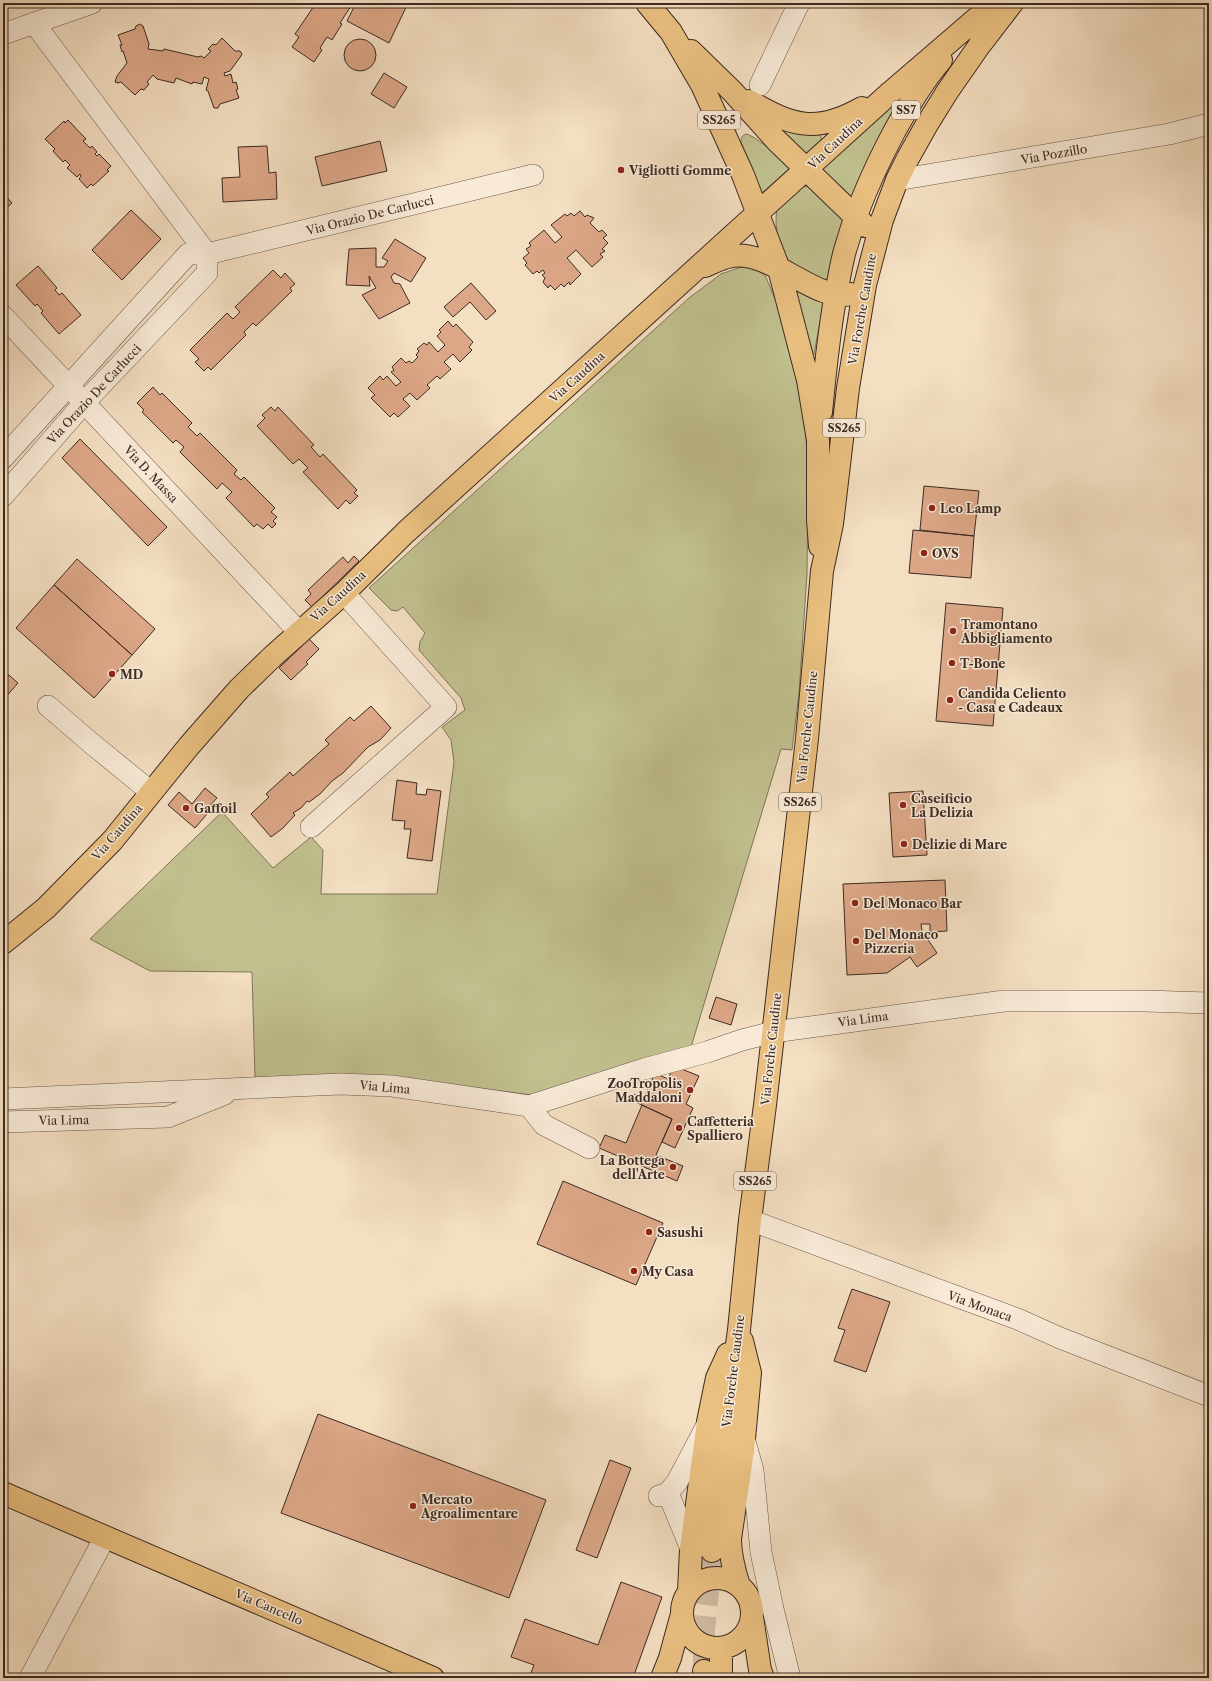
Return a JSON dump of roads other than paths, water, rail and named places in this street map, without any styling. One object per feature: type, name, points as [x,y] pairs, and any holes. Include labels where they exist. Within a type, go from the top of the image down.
[{"type":"main road","name":"Via Forche Caudine","points":[[647,3],[671,32],[732,91],[776,140],[856,216],[868,230],[874,247],[865,285],[848,388],[832,524],[822,571],[807,739],[750,1220],[739,1330],[724,1445],[702,1550]]},
{"type":"main road","name":"SS7","points":[[874,247],[897,180],[926,126],[947,92],[1012,3]]},
{"type":"main road","name":"SS7","points":[[818,440],[825,369],[836,294],[846,245],[856,216],[874,173],[904,114],[935,67],[985,11]]},
{"type":"main road","name":"Via Caudina","points":[[3,943],[46,908],[112,841],[151,792],[240,689],[299,632],[344,593],[406,532],[807,170],[891,92],[985,11]]},
{"type":"main road","name":"Via Forche Caudine","points":[[671,32],[702,84],[719,119],[743,175],[779,269],[808,380],[818,440],[818,520],[822,571]]},
{"type":"main road","points":[[732,91],[773,115],[792,122],[807,124],[822,124],[835,121],[891,92]]},
{"type":"main road","name":"Via Caudina","points":[[695,270],[732,256],[745,255],[755,257],[827,292],[845,295],[855,292],[865,285]]},
{"type":"main road","points":[[662,1678],[672,1653],[684,1602],[689,1592],[702,1550],[708,1422],[717,1378],[739,1330]]},
{"type":"main road","points":[[739,1330],[750,1373],[744,1438],[730,1539],[731,1563],[739,1586]]},
{"type":"main road","name":"Via Cancello","points":[[3,1492],[433,1678]]},
{"type":"main road","points":[[689,1592],[697,1585],[707,1580],[718,1578],[729,1580],[739,1586],[746,1594],[751,1604],[762,1674]]},
{"type":"main road","points":[[682,1614],[684,1625],[689,1635],[698,1643],[709,1648],[726,1647],[742,1638],[749,1628],[752,1616]]},
{"type":"main road","points":[[678,1678],[683,1662],[698,1643]]},
{"type":"main road","points":[[726,1647],[762,1674]]},
{"type":"main road","points":[[710,1676],[726,1647]]},
{"type":"street","points":[[3,34],[34,24],[61,8],[92,3]]},
{"type":"street","points":[[760,85],[799,3]]},
{"type":"street","points":[[34,24],[207,254]]},
{"type":"street","name":"Via Pozzillo","points":[[897,180],[1168,134],[1209,124]]},
{"type":"street","name":"Via Orazio De Carlucci","points":[[3,458],[188,254],[207,254],[533,175]]},
{"type":"street","name":"Via Orazio De Carlucci","points":[[3,496],[84,402],[207,273],[207,254]]},
{"type":"street","name":"Via D. Massa","points":[[3,316],[299,632]]},
{"type":"street","points":[[311,827],[446,707],[344,593]]},
{"type":"street","points":[[48,706],[90,744],[151,792]]},
{"type":"street","name":"Via Lima","points":[[3,1099],[340,1084],[392,1086],[529,1106],[644,1069],[773,1032],[1004,1001],[1145,1001],[1209,1003]]},
{"type":"street","name":"Via Lima","points":[[3,1122],[168,1117],[240,1088]]},
{"type":"street","points":[[529,1106],[544,1125],[589,1148]]},
{"type":"street","name":"Via Monaca","points":[[750,1220],[1020,1320],[1060,1338],[1209,1396]]},
{"type":"street","points":[[702,1550],[663,1495],[677,1482],[708,1422]]},
{"type":"street","points":[[744,1438],[753,1470],[761,1552],[775,1621],[790,1678]]},
{"type":"street","points":[[30,1678],[105,1537]]},
{"type":"tunnel","points":[[704,1671],[704,1631],[712,1551]]},
{"type":"place","name":"Vigliotti Gomme","points":[[621,170]]},
{"type":"place","name":"Leo Lamp","points":[[932,508]]},
{"type":"place","name":"OVS","points":[[924,553]]},
{"type":"place","name":"Tramontano Abbigliamento","points":[[953,631]]},
{"type":"place","name":"T-Bone","points":[[952,663]]},
{"type":"place","name":"MD","points":[[112,674]]},
{"type":"place","name":"Candida Celiento - Casa e Cadeaux","points":[[950,700]]},
{"type":"place","name":"Caseificio La Delizia","points":[[903,805]]},
{"type":"place","name":"Gaffoil","points":[[186,808]]},
{"type":"place","name":"Delizie di Mare","points":[[904,844]]},
{"type":"place","name":"Del Monaco Bar","points":[[855,903]]},
{"type":"place","name":"Del Monaco Pizzeria","points":[[856,941]]},
{"type":"place","name":"ZooTropolis Maddaloni","points":[[690,1090]]},
{"type":"place","name":"Caffetteria Spalliero","points":[[679,1128]]},
{"type":"place","name":"La Bottega dell'Arte","points":[[673,1167]]},
{"type":"place","name":"Sasushi","points":[[649,1232]]},
{"type":"place","name":"My Casa","points":[[634,1271]]},
{"type":"place","name":"Mercato Agroalimentare","points":[[413,1506]]}]
